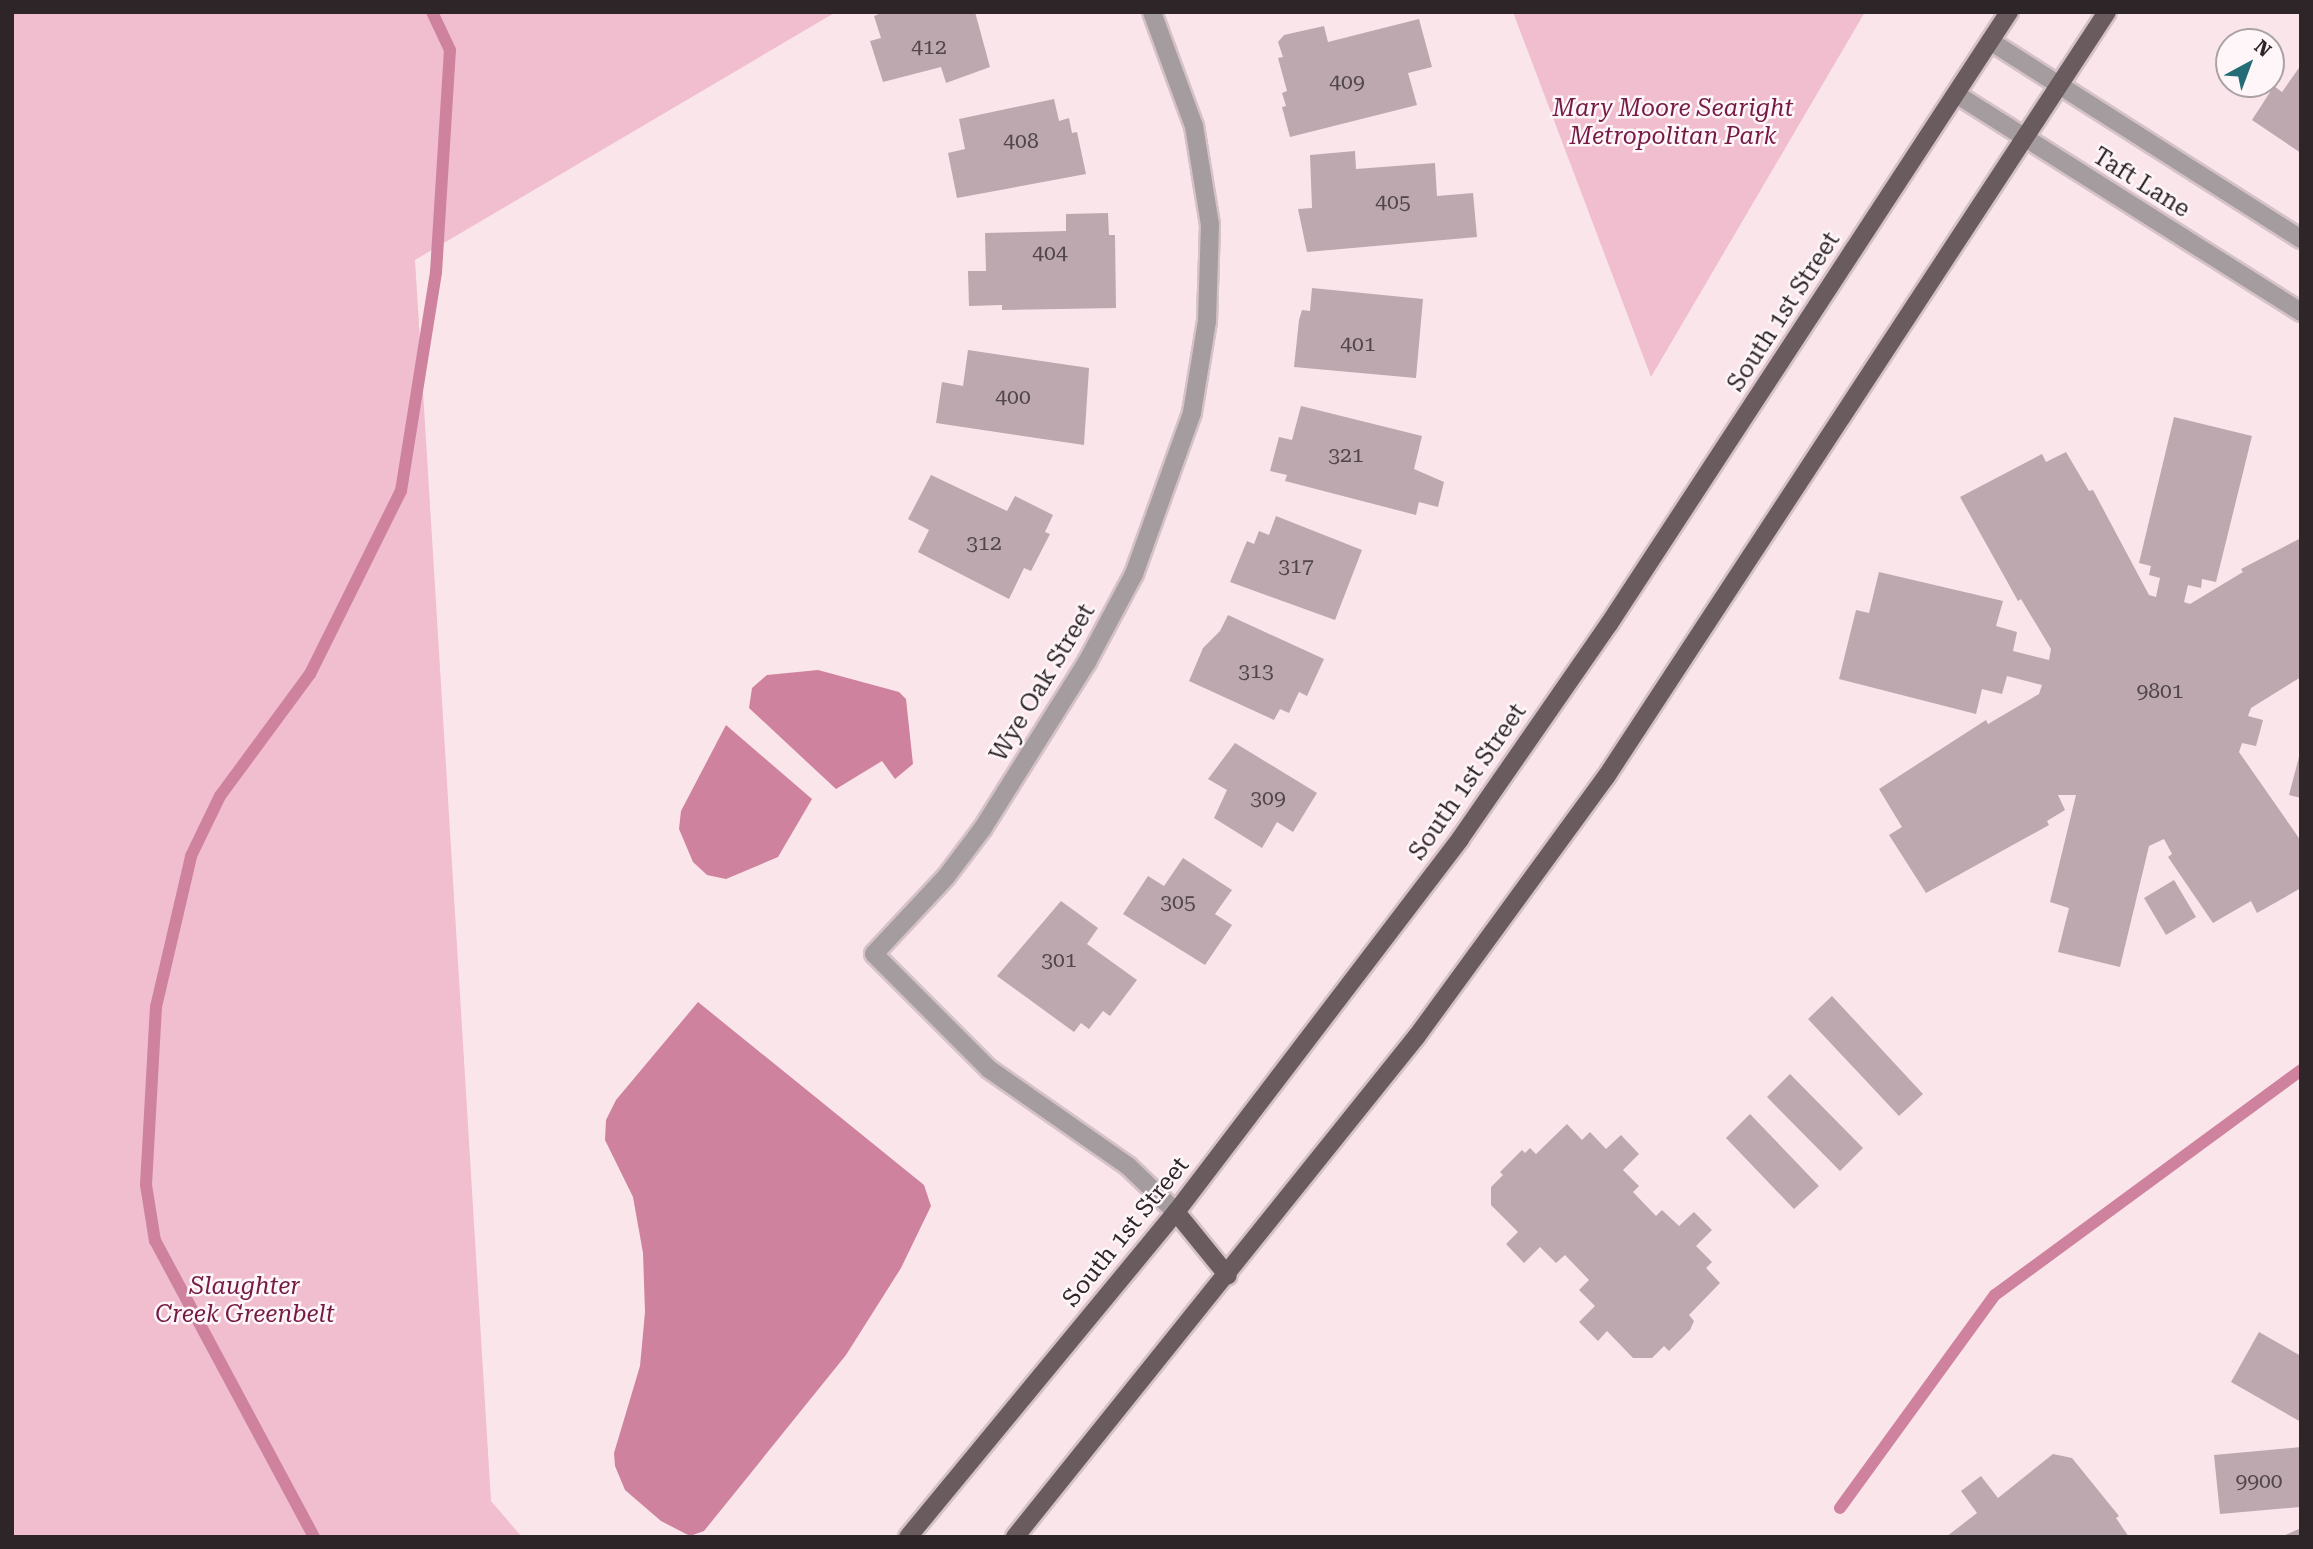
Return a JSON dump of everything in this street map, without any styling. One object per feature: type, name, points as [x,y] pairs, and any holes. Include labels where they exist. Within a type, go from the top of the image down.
[{"type":"main road","name":"South 1st Street","points":[[908,1537],[1176,1212],[1467,827],[1609,624],[2009,12]]},
{"type":"main road","points":[[1015,1537],[1228,1276],[1417,1036],[1606,777],[2107,12]]},
{"type":"main road","points":[[1176,1212],[1228,1276]]},
{"type":"street","name":"Wye Oak Street","points":[[1152,12],[1194,126],[1210,225],[1207,321],[1192,413],[1134,574],[1087,662],[983,828],[947,877],[874,954],[989,1069],[1128,1166],[1176,1212]]},
{"type":"street","name":"Taft Lane","points":[[1990,41],[2301,239]]},
{"type":"street","name":"Taft Lane","points":[[1956,94],[2023,139],[2301,312]]},
{"type":"green space","name":"Slaughter Creek Greenbelt","points":[[12,12],[836,12],[415,260],[491,1501],[522,1537],[12,1537]]},
{"type":"green space","name":"Mary Moore Searight Metropolitan Park","points":[[1513,12],[1865,12],[1651,377]]},
{"type":"shaded area","points":[[818,670],[899,692],[906,699],[913,764],[895,779],[882,761],[836,789],[749,708],[752,688],[767,675]]},
{"type":"shaded area","points":[[726,725],[812,799],[778,857],[726,879],[707,875],[693,862],[679,829],[681,811]]},
{"type":"shaded area","points":[[698,1002],[924,1185],[931,1206],[901,1268],[846,1355],[704,1531],[690,1536],[661,1521],[625,1490],[615,1466],[614,1453],[640,1366],[645,1312],[643,1253],[633,1197],[605,1140],[606,1120],[616,1100]]},
{"type":"building","points":[[884,12],[975,12],[990,67],[946,83],[941,67],[883,82],[870,41],[881,38],[874,16]]},
{"type":"building","points":[[1419,19],[1432,67],[1408,73],[1417,105],[1290,137],[1282,107],[1286,106],[1282,93],[1287,91],[1278,58],[1283,57],[1278,42],[1284,35],[1324,26],[1328,42]]},
{"type":"building","points":[[2301,65],[2301,153],[2252,120],[2266,98],[2285,98],[2285,88]]},
{"type":"building","points":[[1054,99],[1059,121],[1069,118],[1072,133],[1077,132],[1086,174],[957,198],[948,153],[965,149],[959,119]]},
{"type":"building","points":[[1355,151],[1356,169],[1435,163],[1437,196],[1473,193],[1477,237],[1307,252],[1298,209],[1312,208],[1310,155]]},
{"type":"building","points":[[1108,213],[1109,235],[1115,235],[1116,308],[1002,310],[1002,305],[969,306],[968,271],[986,271],[985,233],[1066,231],[1066,214]]},
{"type":"building","points":[[1312,288],[1423,299],[1416,378],[1294,367],[1299,320],[1302,310],[1310,311]]},
{"type":"building","points":[[968,350],[1089,368],[1084,445],[936,423],[942,382],[963,386]]},
{"type":"building","points":[[1301,406],[1422,436],[1414,469],[1444,482],[1438,507],[1419,502],[1416,515],[1285,481],[1287,475],[1270,471],[1279,437],[1292,440]]},
{"type":"building","points":[[2174,417],[2252,436],[2216,582],[2202,579],[2201,588],[2188,585],[2184,602],[2190,604],[2243,572],[2241,569],[2301,538],[2301,677],[2251,708],[2248,716],[2263,720],[2256,746],[2242,743],[2239,752],[2301,841],[2301,888],[2257,913],[2251,901],[2213,923],[2168,857],[2172,854],[2164,839],[2149,846],[2120,967],[2058,952],[2069,908],[2050,902],[2076,795],[2058,795],[2065,810],[2047,821],[2049,825],[1926,893],[1889,835],[1902,827],[1879,789],[1986,720],[1988,724],[2039,694],[2042,685],[2007,676],[2002,694],[1982,689],[1976,714],[1839,679],[1856,610],[1869,613],[1879,572],[2003,601],[1996,626],[2017,632],[2013,651],[2049,660],[2051,649],[2021,599],[2018,601],[1960,497],[2042,454],[2046,462],[2066,452],[2089,491],[2093,490],[2149,595],[2156,597],[2160,578],[2149,575],[2151,566],[2139,563]]},
{"type":"building","points":[[931,475],[1007,511],[1015,496],[1053,515],[1045,532],[1050,534],[1031,571],[1024,568],[1009,599],[918,552],[929,530],[908,519]]},
{"type":"building","points":[[1276,516],[1362,550],[1335,620],[1230,582],[1247,541],[1254,544],[1259,531],[1269,535]]},
{"type":"building","points":[[1228,615],[1324,659],[1307,696],[1299,692],[1289,713],[1280,709],[1274,720],[1189,681],[1203,648],[1220,631]]},
{"type":"building","points":[[1235,743],[1317,793],[1293,832],[1277,822],[1262,848],[1214,818],[1227,790],[1208,779]]},
{"type":"building","points":[[2301,754],[2301,798],[2289,795]]},
{"type":"building","points":[[1183,858],[1232,890],[1215,914],[1232,925],[1205,965],[1123,914],[1148,876],[1164,886]]},
{"type":"building","points":[[2174,880],[2196,917],[2166,935],[2144,898]]},
{"type":"building","points":[[1061,901],[1098,928],[1087,944],[1137,980],[1110,1016],[1103,1011],[1089,1029],[1081,1023],[1074,1032],[997,976]]},
{"type":"building","points":[[1832,996],[1923,1094],[1899,1116],[1808,1019]]},
{"type":"building","points":[[1790,1074],[1863,1148],[1840,1171],[1767,1097]]},
{"type":"building","points":[[1750,1114],[1819,1186],[1794,1209],[1726,1138]]},
{"type":"building","points":[[1567,1124],[1582,1140],[1590,1132],[1606,1149],[1621,1135],[1639,1154],[1623,1170],[1639,1186],[1633,1192],[1656,1216],[1662,1210],[1679,1226],[1694,1212],[1712,1230],[1696,1246],[1712,1262],[1706,1268],[1720,1283],[1689,1315],[1694,1321],[1690,1330],[1669,1351],[1664,1346],[1652,1358],[1633,1358],[1607,1331],[1598,1341],[1579,1322],[1595,1306],[1579,1290],[1589,1280],[1565,1255],[1556,1263],[1540,1247],[1524,1263],[1506,1244],[1518,1232],[1491,1205],[1491,1187],[1503,1175],[1500,1172],[1522,1150],[1525,1153],[1530,1148],[1536,1154]]},
{"type":"building","points":[[2259,1332],[2301,1356],[2301,1422],[2231,1382]]},
{"type":"building","points":[[2301,1447],[2301,1507],[2220,1514],[2214,1455]]},
{"type":"building","points":[[2053,1454],[2072,1458],[2119,1516],[2116,1518],[2129,1537],[1946,1537],[1977,1513],[1961,1491],[1981,1476],[1998,1498]]},
{"type":"building","points":[[2301,1528],[2301,1537],[2281,1537]]},
{"type":"waterway","points":[[314,1537],[155,1241],[146,1185],[156,1007],[191,856],[220,796],[310,674],[401,491],[436,272],[450,50],[432,12]]},
{"type":"waterway","points":[[1840,1508],[1995,1295],[2301,1070]]}]
